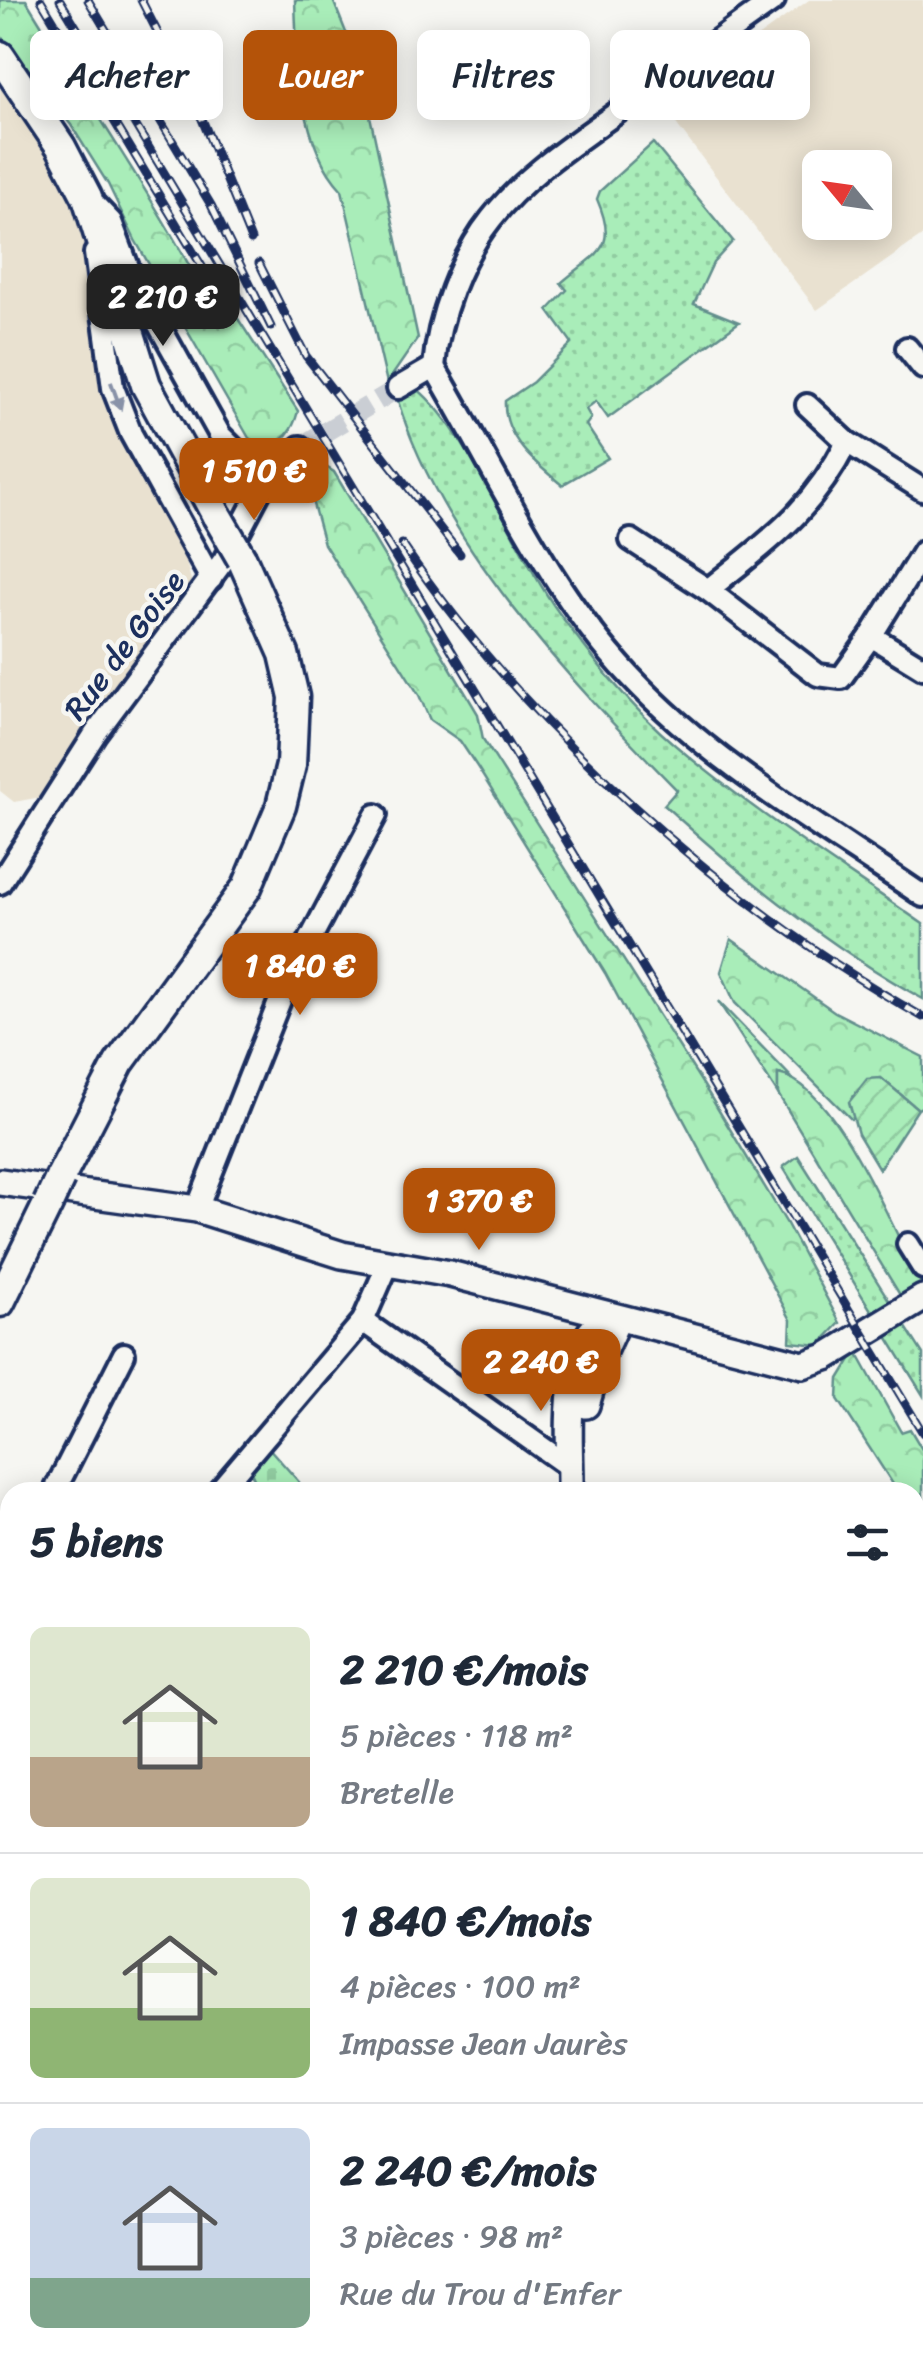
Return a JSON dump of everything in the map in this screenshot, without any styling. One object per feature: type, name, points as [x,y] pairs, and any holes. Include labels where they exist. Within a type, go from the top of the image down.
[{"type":"main road","points":[[0,56],[30,100]]},
{"type":"main road","points":[[0,73],[30,103]]},
{"type":"main road","points":[[0,1302],[119,1063],[248,887],[281,806],[291,765],[294,697],[278,637],[242,560],[146,386],[87,197],[43,120]]},
{"type":"street","points":[[774,0],[564,150],[503,204],[480,235],[460,276],[438,341],[434,367],[559,583],[632,678],[727,760],[923,896]]},
{"type":"street","points":[[87,197],[111,222],[131,275],[220,434],[239,454],[270,472]]},
{"type":"street","points":[[87,197],[113,388],[131,434],[211,579]]},
{"type":"street","points":[[908,348],[923,368]]},
{"type":"street","points":[[398,388],[434,367]]},
{"type":"street","points":[[807,405],[847,442],[923,490]]},
{"type":"street","points":[[708,590],[802,514],[824,487],[847,442]]},
{"type":"street","name":"Rue de Goise","points":[[0,884],[95,734],[211,579],[270,472],[300,447]]},
{"type":"street","points":[[630,540],[708,590],[829,680],[848,672],[923,552]]},
{"type":"street","points":[[871,636],[923,668]]},
{"type":"street","points":[[196,1209],[286,985],[376,815]]},
{"type":"street","points":[[0,1182],[196,1209],[312,1247],[450,1274],[804,1365],[826,1357],[923,1298]]},
{"type":"street","points":[[908,1244],[923,1268]]},
{"type":"street","points":[[226,1482],[304,1395],[363,1321],[388,1264]]},
{"type":"street","points":[[557,1302],[574,1332],[579,1361]]},
{"type":"street","points":[[570,1480],[569,1415],[579,1361],[588,1334],[613,1317]]},
{"type":"street","points":[[570,1480],[590,1386],[613,1317]]},
{"type":"street","points":[[363,1321],[570,1480]]},
{"type":"street","points":[[59,1482],[124,1354]]},
{"type":"shaded area","points":[[809,0],[923,0],[923,235],[817,310],[673,120],[810,120],[810,30],[767,30]]},
{"type":"shaded area","points":[[0,88],[46,142],[78,221],[88,252],[103,385],[185,558],[194,591],[41,797],[14,802],[0,791]]},
{"type":"green space","points":[[0,0],[26,0],[45,30],[30,30],[30,73],[0,35]]},
{"type":"green space","points":[[295,0],[333,0],[345,30],[297,30]]},
{"type":"green space","points":[[67,120],[101,120],[209,302],[229,305],[298,411],[290,430],[277,443],[264,449],[249,438]]},
{"type":"green space","points":[[308,120],[371,120],[418,338],[387,383],[342,190],[317,150]]},
{"type":"green space","points":[[653,143],[733,241],[713,263],[694,304],[739,322],[608,418],[596,401],[586,409],[591,418],[586,425],[608,458],[562,485],[516,439],[505,401],[533,382],[572,343],[548,310],[567,290],[561,283],[594,256],[605,240],[606,229],[597,199],[600,191]]},
{"type":"green space","points":[[416,388],[455,433],[559,613],[643,715],[735,793],[923,924],[923,999],[788,910],[664,805],[677,790],[595,704],[513,607],[442,502],[416,449],[396,394]]},
{"type":"green space","points":[[311,458],[334,472],[478,714],[483,739],[786,1222],[840,1323],[819,1345],[790,1342],[791,1320],[605,973],[460,741],[430,720],[419,695],[324,544],[310,493]]},
{"type":"green space","points":[[731,939],[835,1012],[923,1057],[923,1106],[918,1109],[881,1078],[850,1102],[851,1119],[735,1003],[721,972]]},
{"type":"green space","points":[[718,1001],[790,1076],[778,1074],[778,1094]]},
{"type":"green space","points":[[778,1074],[800,1084],[821,1104],[861,1164],[922,1284],[903,1300],[778,1094]]},
{"type":"green space","points":[[881,1078],[918,1109],[879,1169],[858,1134],[849,1102],[867,1079]]},
{"type":"green space","points":[[798,1156],[923,1354],[923,1395],[783,1167]]},
{"type":"green space","points":[[856,1351],[901,1432],[910,1429],[923,1451],[923,1482],[892,1482],[838,1399],[839,1379]]},
{"type":"green space","points":[[268,1447],[299,1482],[255,1482],[250,1470]]},
{"type":"tunnel","points":[[300,447],[398,388]]},
{"type":"railway","points":[[41,0],[212,283]]},
{"type":"railway","points":[[60,0],[923,1433]]},
{"type":"railway","points":[[88,0],[211,205],[271,327]]},
{"type":"railway","points":[[141,0],[202,119],[251,240]]},
{"type":"railway","points":[[259,263],[306,356],[460,554]]},
{"type":"railway","points":[[402,544],[508,680],[637,809],[778,924],[923,1017]]}]
